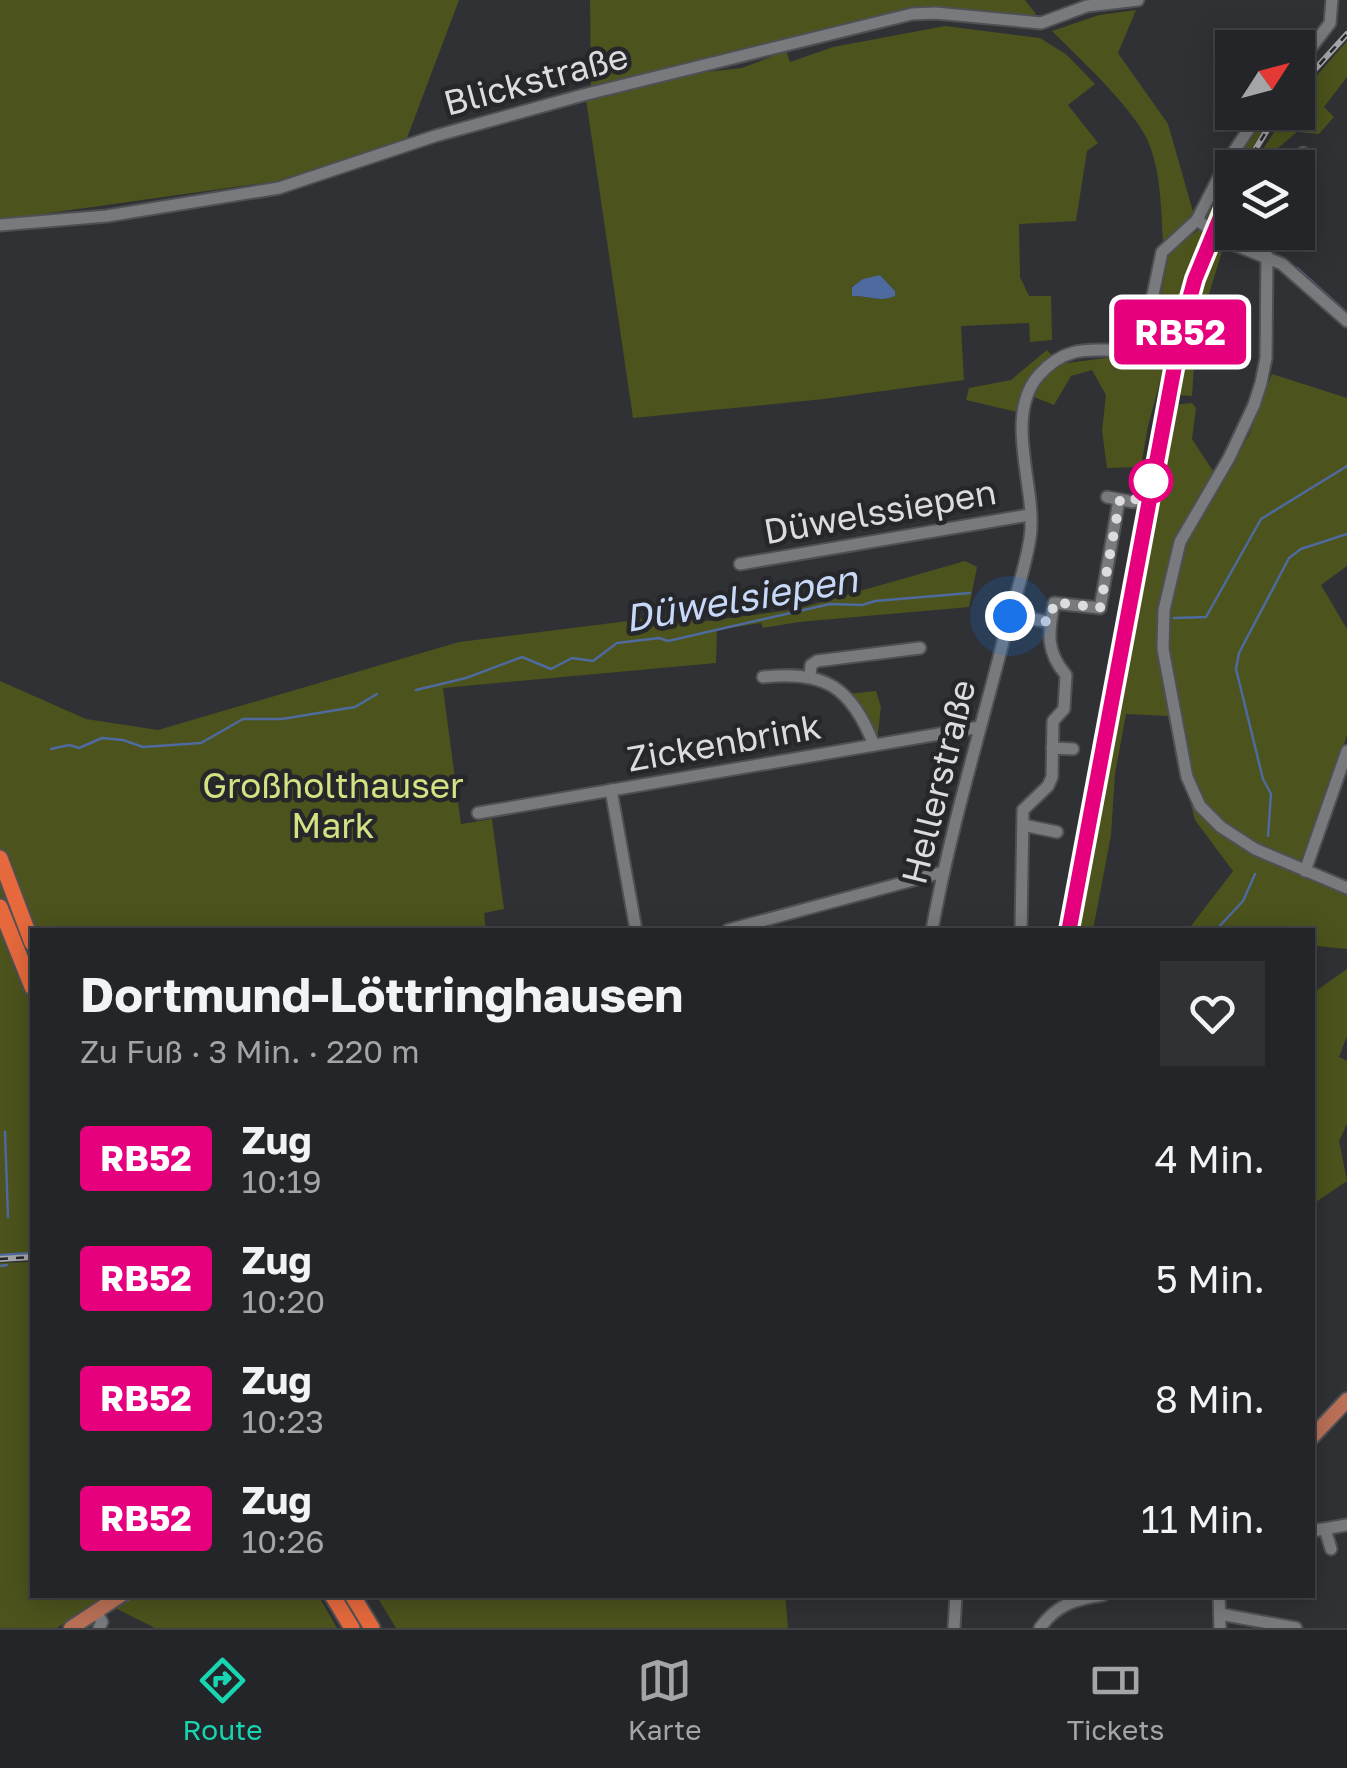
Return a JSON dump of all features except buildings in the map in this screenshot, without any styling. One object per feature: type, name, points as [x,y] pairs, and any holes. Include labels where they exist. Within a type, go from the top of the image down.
[{"type":"highway","points":[[0,858],[30,937]]},
{"type":"highway","points":[[23,896],[30,937]]},
{"type":"highway","points":[[0,907],[30,982]]},
{"type":"highway","points":[[334,1598],[352,1628]]},
{"type":"highway","points":[[354,1598],[372,1628]]},
{"type":"main road","points":[[1315,1434],[1347,1401]]},
{"type":"main road","points":[[70,1628],[116,1598]]},
{"type":"street","name":"Blickstraße","points":[[0,225],[107,216],[279,188],[434,136],[583,95],[912,14],[935,13],[1026,24],[1052,20],[1086,6],[1138,0]]},
{"type":"street","points":[[1315,43],[1330,23],[1332,0]]},
{"type":"street","name":"Hellerstraße","points":[[932,928],[942,872],[1031,534],[1023,416],[1035,381],[1066,354],[1087,348],[1139,347],[1147,334],[1162,252],[1197,220],[1248,130]]},
{"type":"street","points":[[1197,220],[1230,242],[1282,264],[1347,320]]},
{"type":"street","points":[[1263,250],[1266,358],[1261,384],[1229,458],[1180,542],[1162,630],[1184,762],[1195,798],[1221,827],[1276,860],[1347,888]]},
{"type":"street","points":[[1022,928],[1023,810],[1048,786],[1053,721],[1064,709],[1066,675],[1051,657],[1054,602],[1100,608],[1120,500]]},
{"type":"street","name":"Düwelssiepen","points":[[740,564],[1029,515]]},
{"type":"street","points":[[1010,616],[1050,622]]},
{"type":"street","points":[[810,675],[811,665],[817,661],[906,656],[920,648]]},
{"type":"street","points":[[763,677],[810,675],[836,689],[852,702],[874,745]]},
{"type":"street","name":"Zickenbrink","points":[[478,813],[980,727]]},
{"type":"street","points":[[1052,748],[1073,748]]},
{"type":"street","points":[[1305,871],[1347,751]]},
{"type":"street","points":[[611,790],[636,928]]},
{"type":"street","points":[[1022,824],[1057,832]]},
{"type":"street","points":[[735,928],[942,872]]},
{"type":"street","points":[[1331,1550],[1319,1530],[1347,1525]]},
{"type":"street","points":[[954,1628],[956,1598]]},
{"type":"street","points":[[1040,1628],[1066,1604],[1090,1598]]},
{"type":"street","points":[[1219,1598],[1220,1628]]},
{"type":"street","points":[[96,1611],[102,1622],[99,1628]]},
{"type":"street","points":[[1220,1614],[1296,1628]]},
{"type":"green space","points":[[0,0],[459,0],[407,138],[277,181],[0,220]]},
{"type":"green space","points":[[590,0],[1025,0],[1036,14],[1027,17],[927,6],[591,87]]},
{"type":"green space","points":[[1136,10],[1118,53],[1168,124],[1194,215],[1163,241],[1158,176],[1147,139],[1117,97],[1052,31],[1099,15]]},
{"type":"green space","points":[[945,26],[1040,38],[1067,55],[1095,84],[1068,105],[1098,143],[1087,151],[1076,221],[1019,224],[1020,277],[1029,296],[1051,296],[1052,340],[1030,342],[1029,323],[961,326],[964,380],[633,418],[586,99],[697,73],[742,68],[786,51],[790,62],[833,47]],"holes":[[[880,275],[895,296],[884,299],[852,296],[852,286]]]},
{"type":"green space","points":[[1347,41],[1347,77],[1324,107],[1334,117],[1319,134],[1297,132],[1276,150],[1262,150],[1276,130],[1315,130],[1315,78]]},
{"type":"green space","points":[[1255,130],[1263,130],[1251,150],[1241,150]]},
{"type":"green space","points":[[1215,196],[1211,226],[1206,217]]},
{"type":"green space","points":[[1202,228],[1208,232],[1181,304],[1141,467],[1107,468],[1102,431],[1106,395],[1092,370],[1071,376],[1054,405],[1034,397],[1025,414],[966,400],[969,388],[1011,380],[1047,350],[1059,364],[1137,354],[1153,337],[1168,257],[1175,246]]},
{"type":"green space","points":[[1215,240],[1215,250],[1222,250],[1196,337],[1192,396],[1175,395],[1188,326]]},
{"type":"green space","points":[[1272,374],[1347,398],[1347,566],[1321,585],[1347,629],[1347,735],[1302,874],[1347,894],[1347,949],[1315,947],[1315,928],[1190,928],[1233,871],[1195,820],[1168,716],[1126,714],[1115,774],[1111,835],[1093,928],[1077,928],[1173,405],[1192,403],[1196,408],[1192,439],[1221,483],[1249,435]]},
{"type":"green space","name":"Großholthauser Mark","points":[[965,561],[977,567],[969,607],[717,630],[716,663],[443,688],[461,824],[492,819],[504,909],[484,913],[486,928],[30,928],[30,1254],[0,1256],[0,681],[86,719],[158,730],[459,642],[684,614],[699,622],[797,609]]},
{"type":"green space","points":[[876,691],[881,707],[877,741],[847,694]]},
{"type":"green space","points":[[1347,969],[1347,1036],[1339,1057],[1347,1061],[1347,1124],[1339,1141],[1347,1181],[1315,1203],[1315,992]]},
{"type":"green space","points":[[30,1262],[30,1598],[112,1598],[96,1603],[57,1628],[0,1628],[0,1263]]},
{"type":"green space","points":[[126,1598],[320,1598],[337,1628],[155,1628],[113,1607]]},
{"type":"green space","points":[[378,1598],[785,1598],[788,1628],[396,1628]]},
{"type":"water","points":[[880,275],[895,296],[852,296],[852,287],[863,279]]},
{"type":"waterway","points":[[1297,268],[1347,313]]},
{"type":"waterway","name":"Düwelsiepen","points":[[1174,618],[1206,617],[1261,519],[1347,466]]},
{"type":"waterway","points":[[1268,836],[1271,794],[1263,779],[1236,669],[1239,653],[1289,558],[1301,549],[1347,534]]},
{"type":"waterway","name":"Düwelsiepen","points":[[416,690],[466,678],[522,657],[551,669],[572,658],[593,661],[617,643],[659,638],[668,641],[830,604],[862,605],[970,593]]},
{"type":"waterway","name":"Düwelsiepen","points":[[51,749],[69,745],[79,748],[102,738],[143,747],[201,743],[243,719],[282,719],[355,707],[377,694]]},
{"type":"waterway","points":[[1218,928],[1243,901],[1255,874]]},
{"type":"waterway","points":[[5,1132],[8,1217]]},
{"type":"waterway","points":[[0,1255],[30,1253]]},
{"type":"waterway","points":[[0,1266],[7,1265]]},
{"type":"waterway","points":[[113,1609],[131,1598]]},
{"type":"waterway","points":[[85,1628],[96,1621]]},
{"type":"railway","points":[[1315,69],[1347,34]]},
{"type":"railway","points":[[1255,150],[1267,130]]},
{"type":"railway","points":[[1069,928],[1181,326],[1215,230]]},
{"type":"railway","points":[[0,1259],[30,1257]]},
{"type":"train","name":"RB52","points":[[1069,928],[1182,326],[1215,227]]},
{"type":"route","points":[[1010,616],[1050,622],[1054,602],[1100,608],[1120,500],[1133,502],[1151,481]]}]
